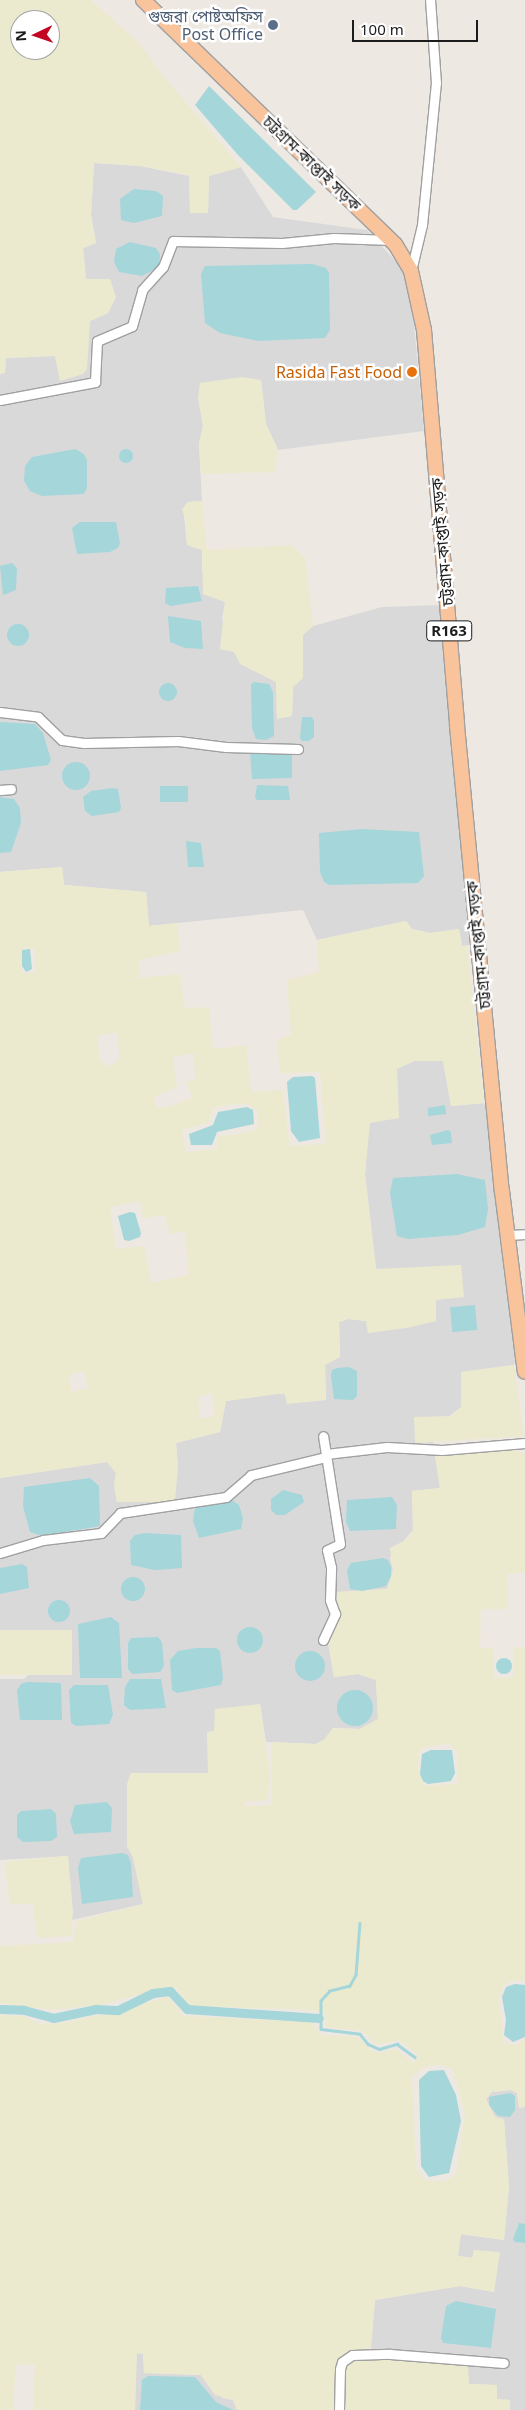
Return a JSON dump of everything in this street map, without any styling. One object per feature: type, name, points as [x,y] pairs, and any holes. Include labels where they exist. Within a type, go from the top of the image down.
[{"type":"main road","name":"চট্টগ্রাম-কাপ্তাই সড়ক","points":[[144,0],[391,240],[411,271],[424,330],[457,726],[508,1235],[525,1372]]},
{"type":"street","points":[[411,271],[422,225],[436,83],[430,0]]},
{"type":"street","points":[[0,400],[95,382],[97,341],[132,326],[142,290],[164,267],[173,241],[282,243],[334,238],[391,240]]},
{"type":"street","points":[[0,712],[38,717],[62,740],[77,742],[178,741],[226,747],[298,749]]},
{"type":"street","points":[[0,790],[11,789]]},
{"type":"street","points":[[508,1235],[525,1234]]},
{"type":"street","points":[[322,1640],[335,1614],[330,1600],[331,1567],[327,1550],[340,1544],[323,1436]]},
{"type":"street","points":[[0,1553],[43,1540],[102,1533],[120,1513],[226,1497],[250,1475],[326,1455],[387,1447],[442,1450],[525,1442]]},
{"type":"street","points":[[339,2410],[340,2368],[342,2362],[352,2355],[390,2354],[504,2363]]},
{"type":"shaded area","points":[[0,0],[91,0],[141,45],[160,72],[241,167],[209,176],[208,213],[190,213],[189,175],[140,166],[94,163],[91,215],[96,243],[83,248],[86,279],[110,279],[116,297],[108,313],[90,321],[87,369],[83,374],[60,381],[55,356],[6,358],[5,373],[0,374]]},
{"type":"shaded area","points":[[94,163],[140,166],[189,176],[190,213],[208,213],[209,176],[241,167],[273,217],[367,230],[400,266],[411,292],[424,431],[278,450],[266,424],[261,380],[198,397],[203,426],[199,444],[202,501],[188,502],[184,514],[187,545],[202,550],[202,570],[225,602],[222,619],[234,652],[254,670],[276,682],[277,718],[292,716],[293,687],[303,678],[303,635],[313,626],[382,607],[441,605],[473,945],[462,946],[459,929],[430,933],[412,929],[406,921],[317,940],[303,910],[149,926],[146,892],[64,885],[62,867],[0,872],[0,374],[5,372],[5,358],[56,356],[60,380],[83,374],[86,369],[90,321],[108,313],[86,279],[83,248],[96,243],[91,215]]},
{"type":"shaded area","points":[[242,377],[261,380],[266,424],[278,450],[275,472],[201,474],[199,444],[203,426],[198,397],[200,383]]},
{"type":"shaded area","points":[[202,501],[207,550],[291,545],[305,558],[313,626],[303,635],[303,678],[293,687],[292,716],[277,719],[276,682],[240,664],[234,652],[220,649],[225,602],[203,594],[202,550],[187,545],[186,522],[182,509],[188,502]]},
{"type":"shaded area","points":[[62,867],[64,885],[146,892],[149,926],[177,923],[180,951],[139,960],[140,978],[180,974],[185,1009],[209,1007],[213,1049],[246,1045],[251,1092],[283,1090],[290,1146],[326,1144],[320,1072],[280,1073],[277,1041],[291,1034],[287,980],[319,972],[317,940],[406,921],[412,929],[430,933],[459,929],[462,946],[467,946],[484,1103],[451,1106],[443,1061],[414,1061],[397,1069],[399,1118],[370,1123],[365,1174],[376,1269],[461,1265],[464,1297],[436,1300],[436,1321],[406,1328],[368,1333],[366,1321],[348,1319],[339,1322],[340,1357],[325,1365],[326,1400],[287,1404],[285,1394],[276,1394],[226,1401],[220,1432],[176,1443],[178,1467],[175,1500],[162,1502],[117,1502],[114,1485],[116,1473],[107,1462],[0,1478],[0,872]],"holes":[[[23,947],[35,950],[35,973],[21,973]],[[117,1033],[120,1060],[110,1066],[100,1061],[97,1035]],[[194,1053],[195,1080],[185,1082],[193,1097],[169,1107],[156,1107],[154,1097],[177,1087],[173,1057]],[[245,1103],[257,1110],[259,1126],[253,1131],[218,1137],[218,1149],[186,1152],[182,1130],[208,1123],[214,1107]],[[140,1201],[143,1218],[165,1215],[170,1234],[185,1231],[189,1275],[151,1283],[144,1246],[116,1249],[110,1207]],[[84,1370],[88,1388],[72,1392],[68,1376]],[[212,1393],[215,1416],[200,1419],[198,1397]]]},
{"type":"shaded area","points":[[414,1061],[443,1061],[451,1106],[484,1103],[489,1117],[516,1358],[514,1365],[461,1372],[461,1407],[415,1443],[433,1442],[440,1488],[412,1491],[413,1530],[390,1557],[393,1571],[387,1589],[337,1592],[338,1615],[328,1642],[334,1677],[358,1674],[376,1680],[378,1719],[360,1729],[333,1728],[324,1740],[315,1744],[266,1742],[260,1704],[214,1732],[207,1732],[209,1773],[131,1773],[127,1785],[127,1846],[133,1857],[143,1904],[72,1920],[68,1856],[0,1860],[0,1679],[24,1679],[72,1630],[0,1636],[0,1478],[107,1462],[116,1473],[114,1485],[117,1502],[162,1502],[178,1467],[176,1443],[220,1432],[226,1401],[276,1394],[285,1394],[287,1403],[326,1400],[325,1365],[340,1356],[339,1322],[348,1319],[366,1321],[368,1332],[406,1270],[376,1269],[365,1174],[369,1122],[399,1118],[396,1069]]},
{"type":"shaded area","points":[[514,1365],[524,1436],[415,1443],[414,1417],[452,1416],[461,1407],[461,1372]]},
{"type":"shaded area","points":[[507,1448],[525,1454],[525,1572],[507,1574],[508,1609],[481,1609],[480,1648],[493,1648],[494,1678],[513,1677],[513,1648],[525,1647],[525,1980],[511,1981],[503,1986],[499,1997],[505,2044],[517,2045],[525,2039],[525,2107],[519,2108],[517,2093],[511,2090],[492,2092],[486,2099],[495,2117],[504,2119],[509,2187],[504,2240],[461,2234],[458,2256],[472,2258],[474,2250],[500,2252],[494,2292],[460,2286],[375,2300],[371,2346],[337,2360],[335,2410],[237,2410],[233,2400],[215,2395],[201,2375],[144,2373],[143,2354],[137,2353],[135,2410],[33,2410],[35,2364],[16,2365],[13,2410],[0,2410],[0,2015],[24,2016],[39,2024],[64,2023],[99,2015],[119,2015],[134,2006],[168,1997],[184,2016],[312,2022],[321,2035],[358,2037],[370,2050],[379,2053],[396,2049],[412,2063],[418,2059],[417,2054],[399,2040],[377,2045],[361,2030],[330,2028],[326,2026],[325,2014],[315,2010],[194,2006],[187,2004],[177,1989],[170,1986],[105,2004],[53,2010],[0,2003],[0,1946],[73,1942],[76,1921],[143,1904],[133,1857],[127,1846],[127,1785],[131,1773],[208,1773],[207,1732],[214,1731],[215,1709],[260,1704],[270,1774],[268,1800],[245,1802],[245,1806],[272,1805],[271,1742],[315,1744],[324,1740],[333,1728],[360,1729],[378,1719],[376,1680],[358,1674],[334,1677],[328,1642],[338,1615],[337,1592],[387,1589],[393,1571],[390,1548],[408,1539],[413,1530],[412,1491],[440,1488],[435,1456]],"holes":[[[450,1744],[457,1752],[457,1784],[424,1786],[418,1768],[419,1751],[428,1746]],[[442,2065],[453,2070],[465,2113],[456,2175],[444,2181],[424,2180],[416,2167],[412,2076],[427,2066]]]},
{"type":"shaded area","points":[[0,1630],[72,1630],[72,1675],[0,1675]]},
{"type":"shaded area","points":[[68,1856],[73,1912],[71,1936],[37,1938],[33,1904],[10,1904],[5,1866],[8,1861]]},
{"type":"shaded area","points":[[511,2090],[517,2093],[519,2108],[525,2107],[525,2410],[510,2410],[509,2400],[497,2399],[497,2385],[469,2384],[373,2358],[371,2346],[375,2300],[460,2286],[494,2292],[474,2250],[473,2258],[458,2256],[460,2234],[504,2240],[509,2187],[504,2120],[495,2117],[486,2099],[492,2092]]},
{"type":"shaded area","points":[[136,2353],[143,2354],[144,2373],[201,2375],[211,2389],[223,2398],[233,2400],[237,2410],[135,2410]]},
{"type":"shaded area","points":[[362,2357],[468,2366],[469,2384],[497,2385],[497,2399],[510,2400],[510,2410],[342,2410],[344,2371],[352,2360]]},
{"type":"water","points":[[209,86],[316,192],[297,210],[293,210],[238,155],[195,105]]},
{"type":"water","points":[[134,189],[156,191],[163,196],[162,216],[134,223],[121,220],[120,199]]},
{"type":"water","points":[[130,242],[156,248],[160,254],[159,267],[142,276],[119,272],[114,262],[116,249]]},
{"type":"water","points":[[312,264],[326,268],[329,273],[330,330],[325,338],[258,341],[220,333],[205,323],[201,274],[205,266]]},
{"type":"water","points":[[75,449],[84,454],[87,461],[87,488],[84,494],[42,496],[30,491],[24,481],[25,466],[32,457]]},
{"type":"water","points":[[123,449],[129,449],[133,456],[129,463],[123,463],[119,459],[119,453]]},
{"type":"water","points":[[80,522],[116,522],[120,543],[118,548],[110,552],[77,554],[72,528]]},
{"type":"water","points":[[12,563],[17,568],[16,590],[3,595],[0,566]]},
{"type":"water","points":[[198,586],[202,601],[171,606],[165,603],[166,588]]},
{"type":"water","points":[[168,616],[201,621],[203,649],[185,648],[170,642]]},
{"type":"water","points":[[14,624],[22,624],[29,631],[29,639],[22,646],[14,646],[7,639],[7,631]]},
{"type":"water","points":[[254,682],[269,684],[273,692],[274,736],[266,740],[256,739],[252,728],[251,684]]},
{"type":"water","points":[[164,683],[172,683],[177,688],[175,699],[164,701],[159,696],[159,688]]},
{"type":"water","points":[[302,717],[312,717],[314,721],[314,737],[309,741],[302,741],[300,738]]},
{"type":"water","points":[[0,722],[35,724],[43,733],[51,760],[48,765],[0,771]]},
{"type":"water","points":[[250,751],[292,754],[292,778],[252,779]]},
{"type":"water","points":[[76,762],[86,766],[90,776],[86,786],[76,790],[66,786],[62,776],[66,766]]},
{"type":"water","points":[[257,785],[288,786],[290,800],[257,800],[255,797]]},
{"type":"water","points":[[160,786],[188,786],[188,802],[160,802]]},
{"type":"water","points":[[118,789],[121,808],[119,812],[92,816],[85,811],[83,797],[91,791]]},
{"type":"water","points":[[0,797],[14,799],[20,808],[21,823],[11,852],[0,853]]},
{"type":"water","points":[[362,829],[419,832],[424,876],[418,883],[329,885],[324,882],[320,872],[319,833]]},
{"type":"water","points":[[186,841],[201,843],[204,867],[188,867]]},
{"type":"water","points":[[30,949],[32,969],[26,972],[22,966],[22,950]]},
{"type":"water","points":[[312,1076],[315,1078],[320,1138],[299,1142],[291,1131],[287,1082],[293,1077]]},
{"type":"water","points":[[445,1105],[446,1114],[428,1116],[428,1108]]},
{"type":"water","points":[[247,1107],[253,1110],[254,1124],[217,1132],[212,1145],[191,1145],[189,1134],[213,1125],[218,1112]]},
{"type":"water","points":[[448,1130],[451,1132],[452,1143],[432,1145],[430,1135]]},
{"type":"water","points":[[457,1174],[485,1180],[488,1209],[485,1227],[458,1235],[408,1239],[397,1236],[390,1193],[393,1178]]},
{"type":"water","points":[[130,1212],[135,1213],[141,1233],[140,1237],[129,1241],[124,1240],[118,1216]]},
{"type":"water","points":[[475,1305],[477,1330],[452,1332],[450,1307]]},
{"type":"water","points":[[349,1367],[357,1371],[357,1396],[353,1400],[334,1399],[331,1376],[332,1370]]},
{"type":"water","points":[[90,1478],[99,1486],[100,1526],[42,1536],[30,1532],[23,1506],[24,1487]]},
{"type":"water","points":[[283,1490],[302,1495],[304,1502],[285,1515],[276,1515],[271,1510],[271,1499]]},
{"type":"water","points":[[392,1497],[397,1505],[396,1529],[350,1531],[346,1522],[347,1500]]},
{"type":"water","points":[[232,1500],[239,1505],[243,1518],[241,1529],[199,1538],[193,1521],[195,1507]]},
{"type":"water","points":[[144,1533],[181,1535],[182,1568],[155,1570],[131,1565],[130,1541],[135,1535]]},
{"type":"water","points":[[383,1558],[388,1560],[391,1567],[391,1576],[386,1586],[362,1591],[350,1589],[347,1570],[351,1563]]},
{"type":"water","points":[[22,1564],[27,1567],[29,1588],[0,1594],[0,1568]]},
{"type":"water","points":[[133,1577],[141,1581],[145,1589],[141,1597],[133,1601],[125,1597],[121,1589],[125,1581]]},
{"type":"water","points":[[59,1600],[67,1603],[70,1611],[67,1619],[59,1622],[51,1619],[48,1611],[51,1603]]},
{"type":"water","points":[[111,1617],[119,1623],[122,1678],[80,1678],[78,1624]]},
{"type":"water","points":[[250,1627],[259,1631],[263,1640],[259,1649],[250,1653],[241,1649],[237,1640],[241,1631]]},
{"type":"water","points":[[158,1637],[162,1642],[164,1666],[160,1672],[132,1674],[128,1669],[128,1643],[131,1638]]},
{"type":"water","points":[[196,1648],[216,1648],[220,1651],[223,1678],[221,1685],[177,1693],[172,1690],[170,1660],[178,1651]]},
{"type":"water","points":[[310,1651],[316,1652],[324,1660],[324,1672],[316,1680],[310,1681],[304,1680],[296,1672],[295,1666],[296,1660],[304,1652]]},
{"type":"water","points":[[501,1658],[507,1658],[512,1663],[510,1672],[501,1674],[496,1669],[496,1663]]},
{"type":"water","points":[[130,1679],[161,1679],[166,1708],[130,1710],[124,1705],[125,1687]]},
{"type":"water","points":[[27,1682],[61,1683],[62,1720],[20,1720],[17,1690],[21,1684]]},
{"type":"water","points":[[74,1685],[108,1685],[113,1715],[109,1724],[76,1726],[71,1723],[69,1690]]},
{"type":"water","points":[[355,1690],[367,1696],[373,1708],[367,1720],[355,1726],[343,1720],[337,1708],[343,1696]]},
{"type":"water","points":[[431,1750],[452,1750],[455,1773],[451,1781],[428,1784],[423,1781],[420,1774],[422,1754]]},
{"type":"water","points":[[107,1802],[112,1808],[111,1832],[74,1834],[70,1821],[75,1805]]},
{"type":"water","points":[[51,1809],[56,1814],[57,1837],[51,1841],[23,1842],[17,1837],[17,1815],[21,1811]]},
{"type":"water","points":[[122,1853],[128,1855],[131,1863],[133,1897],[82,1904],[78,1868],[81,1858]]},
{"type":"water","points":[[515,1984],[525,1985],[525,2037],[513,2042],[504,2035],[506,2020],[502,1997],[506,1987]]},
{"type":"water","points":[[444,2070],[456,2095],[461,2121],[449,2173],[429,2177],[421,2166],[419,2080],[429,2071]]},
{"type":"water","points":[[510,2093],[515,2096],[515,2110],[510,2117],[498,2116],[489,2105],[489,2097]]},
{"type":"water","points":[[519,2223],[525,2224],[525,2243],[515,2242],[513,2239]]},
{"type":"water","points":[[456,2301],[496,2309],[491,2348],[443,2343],[441,2338],[446,2306]]},
{"type":"water","points":[[148,2376],[195,2377],[216,2402],[233,2410],[140,2410],[142,2380]]},
{"type":"waterway","points":[[360,1923],[356,1975],[350,1986],[330,1991],[321,2001],[321,2029],[360,2034],[368,2044],[379,2049],[397,2044],[415,2057]]},
{"type":"waterway","points":[[0,2009],[24,2010],[53,2018],[96,2009],[118,2010],[153,1993],[170,1991],[187,2009],[319,2018]]},
{"type":"place","name":"গুজরা পোষ্টঅফিস Post Office","points":[[273,25]]},
{"type":"place","name":"Rasida Fast Food","points":[[412,372]]}]
